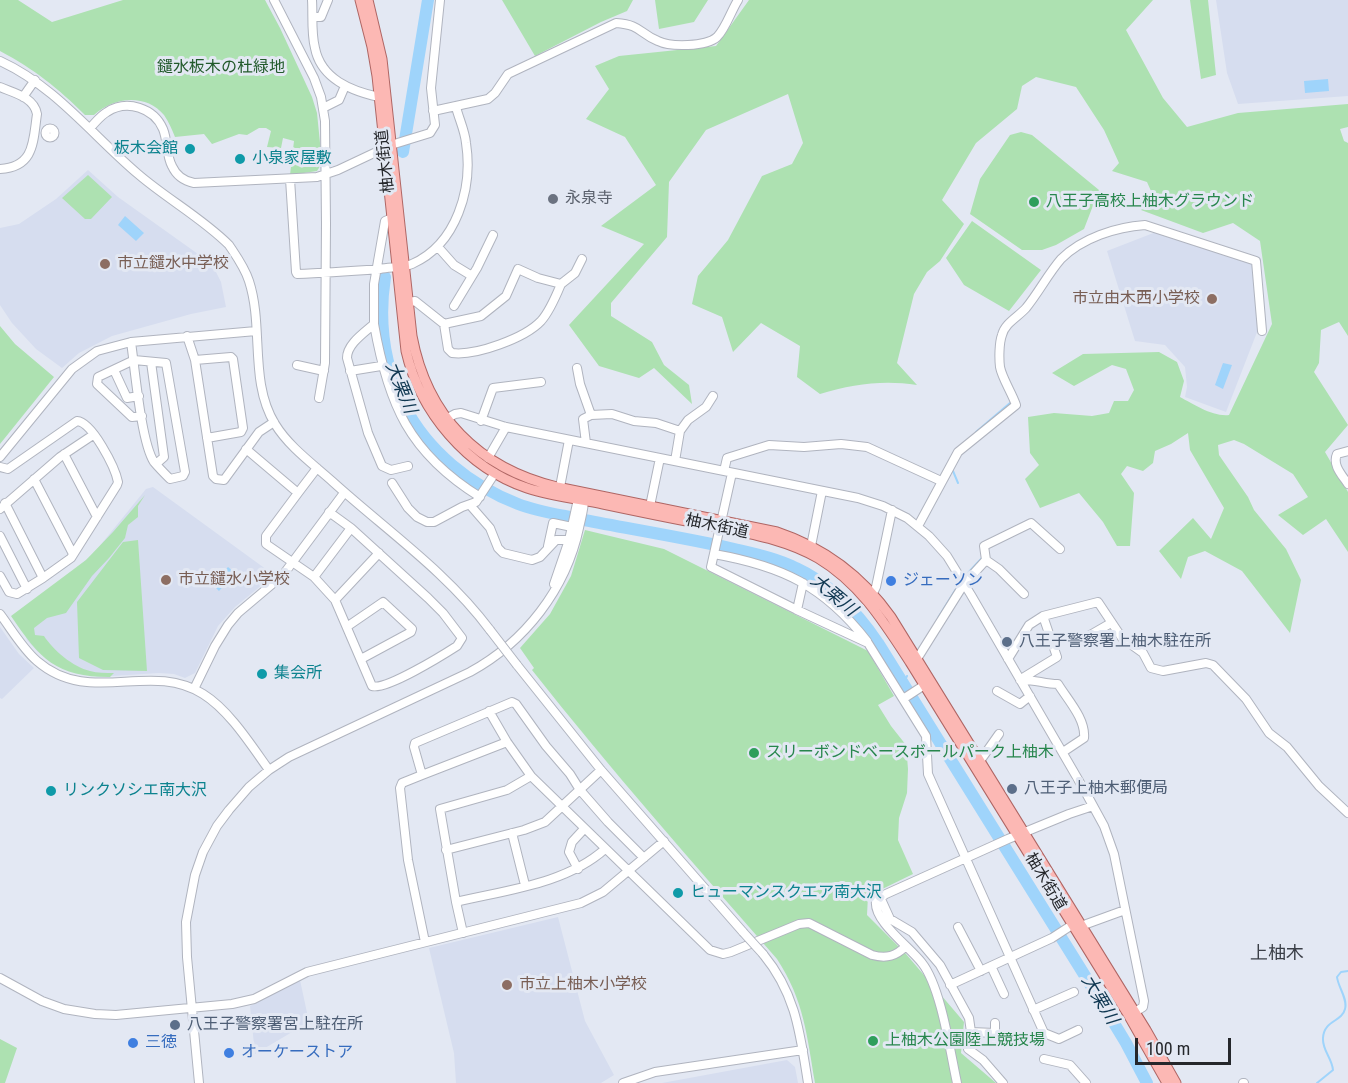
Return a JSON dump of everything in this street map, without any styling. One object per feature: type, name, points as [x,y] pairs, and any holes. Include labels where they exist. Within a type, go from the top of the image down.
[{"type":"main road","name":"柚木街道","points":[[360,0],[372,47],[379,97],[392,145],[392,218],[408,360],[421,392],[459,445],[495,473],[528,488],[720,524],[777,532],[811,546],[846,568],[873,593],[891,617],[917,659],[924,686],[980,761],[1017,836]]},
{"type":"main road","name":"柚木街道","points":[[368,0],[382,59],[392,145],[397,267],[408,302],[418,363],[443,421],[488,458],[521,476],[582,497],[650,506],[766,537],[790,545],[819,559],[839,574],[872,605],[1072,927],[1176,1083]]},
{"type":"main road","name":"柚木街道","points":[[1132,1015],[1167,1083]]},
{"type":"street","points":[[274,0],[314,78],[323,108],[326,174],[324,371],[319,398]]},
{"type":"street","points":[[312,0],[314,46],[329,75],[345,86],[379,97]]},
{"type":"street","points":[[314,17],[321,17],[328,0]]},
{"type":"street","points":[[90,128],[111,110],[127,106],[137,107],[150,114],[161,126],[171,165],[186,181],[205,183],[290,179],[326,174],[433,130],[435,123],[432,73],[440,19],[440,0]]},
{"type":"street","points":[[433,111],[488,99],[508,74],[616,23],[639,28],[657,41],[665,43],[684,45],[709,42],[717,37],[738,0]]},
{"type":"street","points":[[0,61],[35,80],[90,128],[136,173],[229,245],[239,259],[249,281],[262,392],[274,422],[290,443],[454,589],[490,630],[601,770],[763,954],[789,994],[798,1022],[808,1083]]},
{"type":"street","points":[[23,97],[35,80]]},
{"type":"street","points":[[323,108],[339,100],[345,86]]},
{"type":"street","points":[[0,87],[31,101],[36,109],[32,150],[28,157],[9,168],[0,169]]},
{"type":"street","points":[[290,179],[297,274],[379,269],[412,264],[438,247],[452,226],[467,185],[466,142],[456,107]]},
{"type":"street","points":[[34,131],[46,132]]},
{"type":"street","points":[[392,218],[385,221],[379,269],[374,284],[374,324],[381,366],[408,430],[442,469],[481,496]]},
{"type":"street","points":[[918,526],[958,452],[1016,405],[1000,368],[1001,336],[1005,327],[1026,308],[1061,260],[1075,248],[1091,239],[1132,226],[1145,225],[1256,261],[1262,331]]},
{"type":"street","points":[[454,306],[493,235]]},
{"type":"street","points":[[438,247],[454,264],[472,276]]},
{"type":"street","points":[[408,302],[415,301],[444,324],[448,349],[452,353],[484,349],[527,333],[542,320],[561,284],[575,273],[582,259]]},
{"type":"street","points":[[444,324],[481,316],[506,296],[518,269],[538,278],[561,284]]},
{"type":"street","points":[[374,324],[350,346],[347,353],[350,371],[368,433],[382,466],[391,470],[408,466]]},
{"type":"street","points":[[0,457],[72,369],[97,351],[131,342],[256,331]]},
{"type":"street","points":[[187,336],[195,360],[213,476],[220,481],[224,480],[260,430],[274,422]]},
{"type":"street","points":[[131,342],[134,360],[142,416],[147,445],[156,464],[170,479],[183,476],[168,365],[134,360],[98,377],[96,384],[132,417],[142,416]]},
{"type":"street","points":[[195,360],[231,357],[233,359],[243,428],[241,432],[207,438]]},
{"type":"street","points":[[151,362],[165,457],[156,464]]},
{"type":"street","points":[[297,365],[324,371]]},
{"type":"street","points":[[350,371],[381,366]]},
{"type":"street","points":[[577,368],[591,415]]},
{"type":"street","points":[[114,370],[127,398],[139,396]]},
{"type":"street","points":[[482,421],[493,388],[541,382]]},
{"type":"street","points":[[675,461],[680,431],[688,420],[706,407],[713,396]]},
{"type":"street","points":[[443,421],[460,413],[506,427],[822,491],[867,501],[892,510],[918,526],[941,549],[964,584],[1063,752],[1093,806],[1112,849],[1144,1003],[1143,1007],[1132,1015]]},
{"type":"street","points":[[586,443],[584,419],[591,415],[617,415],[634,421],[656,423],[680,431]]},
{"type":"street","points":[[0,466],[8,469],[77,422],[85,423],[118,482],[73,554],[44,578],[27,589],[13,594],[0,576]]},
{"type":"street","points":[[488,458],[506,427]]},
{"type":"street","points":[[44,578],[3,506],[64,454],[93,435]]},
{"type":"street","points":[[560,488],[569,440]]},
{"type":"street","points":[[868,643],[711,567],[728,472],[727,458],[763,446],[779,444],[804,447],[841,444],[875,450],[941,482]]},
{"type":"street","points":[[246,449],[297,493]]},
{"type":"street","points":[[1348,451],[1337,454],[1335,465],[1348,484]]},
{"type":"street","points":[[64,454],[97,517]]},
{"type":"street","points":[[650,506],[660,458]]},
{"type":"street","points":[[317,468],[266,536],[266,544],[314,577],[335,600],[372,686],[376,688],[395,681],[449,651],[461,641],[462,638],[443,613],[351,528],[329,512]]},
{"type":"street","points":[[392,483],[408,508],[417,517],[426,522],[434,522],[470,505],[481,496],[495,473]]},
{"type":"street","points":[[34,479],[73,554]]},
{"type":"street","points":[[811,546],[822,491]]},
{"type":"street","points":[[194,689],[228,625],[238,613],[274,583],[292,563],[344,493]]},
{"type":"street","points":[[549,598],[575,525],[582,497]]},
{"type":"street","points":[[470,505],[490,528],[498,548],[503,553],[532,560],[540,557],[556,540],[569,540]]},
{"type":"street","points":[[873,593],[892,510]]},
{"type":"street","points":[[547,548],[553,523],[575,525]]},
{"type":"street","points":[[1024,594],[999,569],[986,560],[984,546],[1031,523],[1060,549]]},
{"type":"street","points":[[199,1083],[186,922],[195,875],[207,844],[224,815],[245,791],[269,770],[309,747],[479,667],[519,636],[560,584],[570,561],[575,525]]},
{"type":"street","points":[[314,577],[351,528]]},
{"type":"street","points":[[0,536],[27,589]]},
{"type":"street","points":[[715,552],[759,563],[803,583],[837,607],[868,643],[926,736],[928,774],[1044,1033]]},
{"type":"street","points":[[335,600],[379,553]]},
{"type":"street","points":[[917,659],[964,584],[986,560]]},
{"type":"street","points":[[797,610],[803,583]]},
{"type":"street","points":[[348,626],[383,602],[412,629],[411,632],[362,659]]},
{"type":"street","points":[[1008,659],[1029,625],[1043,616],[1098,602],[1122,638],[1143,653],[1151,668],[1157,670],[1206,663],[1213,665],[1246,699],[1269,733],[1287,747],[1319,786],[1348,813]]},
{"type":"street","points":[[0,614],[30,655],[64,677],[79,682],[101,684],[159,680],[194,689],[208,697],[224,711],[269,770]]},
{"type":"street","points":[[1020,680],[1056,657],[1043,616]]},
{"type":"street","points":[[1078,642],[1111,623]]},
{"type":"street","points":[[1020,680],[1058,684],[1079,717],[1085,734],[1084,738],[1063,752]]},
{"type":"street","points":[[903,698],[924,686]]},
{"type":"street","points":[[997,692],[1020,704],[1030,696]]},
{"type":"street","points":[[422,775],[414,747],[415,743],[512,702],[516,704],[546,746],[570,774],[579,790],[644,858]]},
{"type":"street","points":[[489,711],[531,776],[703,944],[718,953],[735,951],[799,924],[808,923],[873,956],[893,956],[906,946]]},
{"type":"street","points":[[980,761],[999,734]]},
{"type":"street","points":[[425,942],[408,860],[400,788],[402,783],[507,742]]},
{"type":"street","points":[[446,850],[545,822],[601,770]]},
{"type":"street","points":[[463,933],[440,809],[507,790],[531,776]]},
{"type":"street","points":[[957,1083],[933,983],[927,969],[877,914],[875,905],[880,897],[1017,836],[1093,806]]},
{"type":"street","points":[[578,869],[569,852],[572,842],[584,829]]},
{"type":"street","points":[[512,833],[525,885]]},
{"type":"street","points":[[0,978],[42,1001],[64,1009],[116,1015],[244,1002],[307,972],[581,903],[603,892],[664,841]]},
{"type":"street","points":[[456,902],[555,878],[578,869],[605,849]]},
{"type":"street","points":[[880,897],[890,919],[912,932],[940,965],[969,1018],[971,1032],[968,1049],[983,1059],[1003,1083]]},
{"type":"street","points":[[950,985],[1072,927],[1125,910]]},
{"type":"street","points":[[958,927],[981,971]]},
{"type":"street","points":[[991,966],[1004,994]]},
{"type":"street","points":[[1033,1010],[1074,992]]},
{"type":"street","points":[[995,1023],[995,1043]]},
{"type":"street","points":[[1015,1043],[1044,1033],[1059,1039],[1078,1030]]},
{"type":"street","points":[[971,1032],[995,1033]]},
{"type":"street","points":[[623,1083],[655,1072],[803,1050]]},
{"type":"street","points":[[1044,1059],[1070,1065],[1086,1083]]},
{"type":"shaded area","points":[[1216,0],[1348,0],[1348,96],[1238,104],[1227,73]]},
{"type":"shaded area","name":"市立鑓水中学校","points":[[88,170],[118,197],[205,259],[215,270],[221,282],[226,307],[191,314],[112,336],[79,353],[62,368],[36,349],[12,323],[0,305],[0,228],[19,224],[56,199]]},
{"type":"shaded area","points":[[1156,232],[1253,263],[1259,327],[1226,412],[1185,397],[1187,387],[1185,367],[1165,345],[1135,341],[1107,251]]},
{"type":"shaded area","name":"市立鑓水小学校","points":[[153,487],[274,575],[235,607],[218,626],[195,673],[185,678],[174,674],[159,673],[97,677],[38,652],[27,640],[25,634],[57,584],[94,553],[146,489]]},
{"type":"shaded area","points":[[0,627],[19,654],[34,668],[2,699],[0,698]]},
{"type":"shaded area","name":"市立上柚木小学校","points":[[558,917],[585,1021],[614,1075],[601,1083],[456,1083],[454,1053],[429,948]]},
{"type":"shaded area","points":[[300,980],[309,1022],[255,1054],[250,1006]]},
{"type":"shaded area","points":[[787,1060],[795,1067],[798,1083],[662,1083]]},
{"type":"green space","name":"鑓水板木の杜緑地","points":[[0,0],[18,0],[52,22],[123,0],[265,0],[312,97],[317,113],[322,163],[317,171],[290,175],[294,141],[283,138],[281,148],[267,147],[271,131],[266,128],[259,128],[247,135],[239,134],[212,144],[204,134],[175,137],[169,123],[157,108],[139,101],[120,101],[110,104],[94,115],[85,115],[45,80],[0,51]]},
{"type":"green space","points":[[502,0],[633,0],[627,11],[535,56]]},
{"type":"green space","points":[[655,0],[708,0],[694,22],[659,29]]},
{"type":"green space","points":[[749,0],[1153,0],[1126,30],[1163,98],[1187,127],[1238,113],[1348,104],[1348,127],[1340,129],[1344,141],[1348,143],[1348,336],[1339,322],[1321,330],[1319,363],[1314,372],[1348,425],[1325,452],[1348,492],[1348,552],[1326,519],[1303,535],[1278,515],[1308,497],[1293,474],[1234,440],[1218,445],[1219,455],[1248,497],[1254,510],[1286,549],[1301,580],[1290,633],[1242,571],[1205,551],[1188,557],[1181,579],[1159,551],[1193,518],[1211,539],[1224,508],[1190,450],[1188,433],[1155,451],[1153,463],[1143,471],[1127,466],[1121,474],[1134,493],[1130,546],[1117,546],[1103,522],[1079,493],[1040,508],[1025,479],[1039,465],[1030,453],[1028,417],[1054,413],[1092,416],[1109,413],[1114,401],[1128,401],[1134,390],[1126,369],[1112,365],[1074,386],[1052,373],[1083,354],[1159,352],[1177,362],[1184,381],[1180,397],[1210,412],[1229,415],[1272,324],[1260,241],[1233,223],[1203,233],[1141,210],[1151,191],[1147,182],[1112,171],[1119,163],[1104,130],[1076,87],[1036,77],[1022,86],[1017,109],[976,143],[942,200],[964,224],[940,261],[927,272],[914,294],[897,363],[917,385],[868,384],[820,394],[797,377],[800,346],[761,323],[733,352],[722,317],[692,304],[698,276],[728,240],[762,176],[792,164],[803,143],[788,94],[706,130],[669,182],[667,237],[611,303],[611,316],[652,342],[664,365],[689,385],[692,404],[654,368],[639,378],[599,366],[569,325],[644,244],[601,226],[656,185],[625,137],[586,119],[609,89],[595,66],[619,56],[716,46]]},
{"type":"green space","points":[[1190,0],[1208,0],[1216,75],[1201,79]]},
{"type":"green space","name":"八王子高校上柚木グラウンド","points":[[1021,132],[1032,135],[1099,190],[1084,229],[1042,250],[1022,250],[970,214],[980,179],[1010,135]]},
{"type":"green space","points":[[88,175],[112,197],[91,219],[85,219],[62,198]]},
{"type":"green space","points":[[972,221],[1041,270],[1009,311],[964,285],[946,258]]},
{"type":"green space","points":[[0,326],[15,344],[54,377],[0,444]]},
{"type":"green space","points":[[145,495],[138,506],[138,517],[128,525],[125,538],[92,576],[66,613],[47,618],[34,628],[35,635],[44,636],[58,652],[77,666],[93,672],[114,673],[110,677],[76,674],[51,663],[31,644],[11,616],[86,560]]},
{"type":"green space","points":[[585,530],[664,549],[868,651],[894,696],[878,705],[906,745],[907,793],[899,818],[898,840],[913,874],[868,896],[867,915],[906,954],[964,1022],[961,1053],[996,1083],[815,1083],[807,1034],[799,1004],[777,959],[592,744],[532,670],[534,668],[520,648],[550,614],[571,576]]},
{"type":"green space","points":[[138,540],[147,671],[103,670],[79,658],[77,602],[123,542]]},
{"type":"green space","points":[[0,1039],[17,1048],[5,1083],[0,1083]]},
{"type":"water","points":[[1328,79],[1329,91],[1305,93],[1304,81]]},
{"type":"water","points":[[125,216],[144,233],[136,241],[118,225]]},
{"type":"water","points":[[1223,363],[1232,365],[1223,389],[1215,385]]},
{"type":"water","points":[[228,567],[235,573],[219,591],[212,584]]},
{"type":"waterway","name":"大栗川","points":[[403,152],[428,0]]},
{"type":"waterway","name":"大栗川","points":[[385,277],[382,310],[384,343],[397,390],[425,437],[438,452],[467,477],[501,496],[534,509],[726,547],[779,561],[821,582],[852,610],[878,643],[1100,1000],[1147,1083]]},
{"type":"waterway","points":[[976,432],[1010,403]]},
{"type":"waterway","points":[[953,471],[958,483]]},
{"type":"waterway","points":[[965,576],[982,558]]},
{"type":"waterway","points":[[938,618],[959,584]]},
{"type":"waterway","name":"大栗川","points":[[903,684],[907,676]]},
{"type":"waterway","points":[[1317,1083],[1333,1070],[1323,1038],[1326,1028],[1345,1009],[1346,1005],[1337,977],[1341,972],[1348,971]]},
{"type":"place","name":"板木会館","points":[[190,149]]},
{"type":"place","name":"小泉家屋敷","points":[[240,159]]},
{"type":"place","name":"永泉寺","points":[[553,199]]},
{"type":"place","name":"八王子高校上柚木グラウンド","points":[[1034,202]]},
{"type":"place","name":"市立鑓水中学校","points":[[105,264]]},
{"type":"place","name":"市立由木西小学校","points":[[1212,299]]},
{"type":"place","name":"市立鑓水小学校","points":[[166,580]]},
{"type":"place","name":"ジェーソン","points":[[891,581]]},
{"type":"place","name":"八王子警察署上柚木駐在所","points":[[1007,642]]},
{"type":"place","name":"集会所","points":[[262,674]]},
{"type":"place","name":"スリーボンドベースボールパーク上柚木","points":[[754,753]]},
{"type":"place","name":"八王子上柚木郵便局","points":[[1012,789]]},
{"type":"place","name":"リンクソシエ南大沢","points":[[51,791]]},
{"type":"place","name":"ヒューマンスクエア南大沢","points":[[678,893]]},
{"type":"place","name":"市立上柚木小学校","points":[[507,985]]},
{"type":"place","name":"八王子警察署宮上駐在所","points":[[175,1025]]},
{"type":"place","name":"上柚木公園陸上競技場","points":[[873,1041]]},
{"type":"place","name":"三徳","points":[[133,1043]]},
{"type":"place","name":"オーケーストア","points":[[229,1053]]},
{"type":"district","name":"上柚木","points":[[1277,954]]}]
